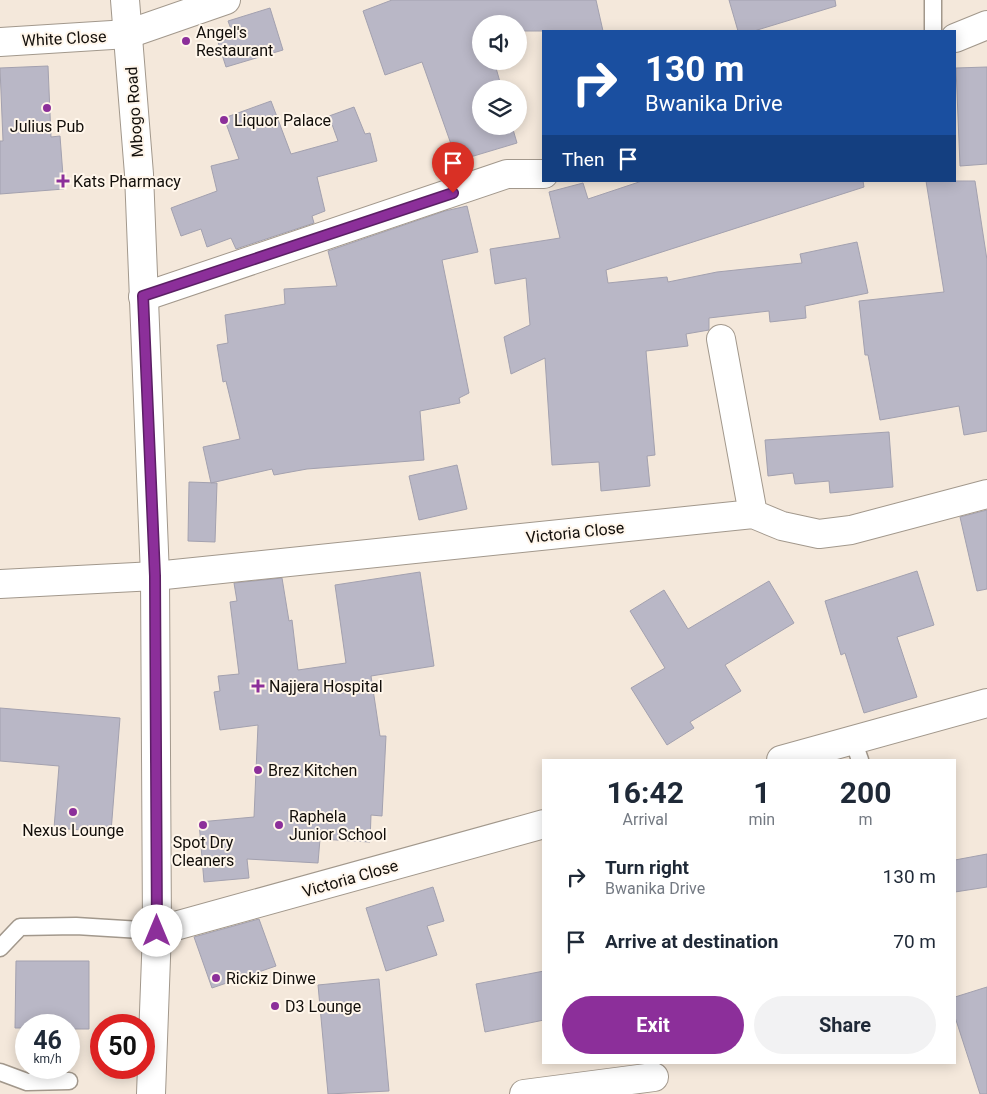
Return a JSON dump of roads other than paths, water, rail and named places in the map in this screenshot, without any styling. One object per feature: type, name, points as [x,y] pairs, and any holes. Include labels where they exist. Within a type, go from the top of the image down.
[{"type":"street","name":"Mbogo Road","points":[[125,0],[139,174],[155,576],[157,931],[151,1094]]},
{"type":"street","name":"White Close","points":[[0,42],[128,34],[226,0]]},
{"type":"street","points":[[956,38],[987,25]]},
{"type":"street","points":[[143,296],[507,174],[542,174]]},
{"type":"street","points":[[721,339],[753,514]]},
{"type":"street","name":"Victoria Close","points":[[0,584],[155,576],[753,514],[782,526],[819,534],[851,530],[987,494]]},
{"type":"street","points":[[788,759],[856,750],[987,703]]},
{"type":"street","name":"Victoria Close","points":[[157,931],[542,825]]},
{"type":"street","points":[[524,1094],[654,1077]]},
{"type":"lane","points":[[933,0],[933,30]]},
{"type":"lane","points":[[0,948],[20,927],[76,926],[157,931]]},
{"type":"lane","points":[[0,1072],[26,1082],[69,1081]]},
{"type":"place","name":"Angel's Restaurant","points":[[186,41]]},
{"type":"place","name":"Julius Pub","points":[[47,108]]},
{"type":"place","name":"Liquor Palace","points":[[224,120]]},
{"type":"place","name":"Kats Pharmacy","points":[[63,181]]},
{"type":"place","name":"Najjera Hospital","points":[[258,686]]},
{"type":"place","name":"Brez Kitchen","points":[[258,770]]},
{"type":"place","name":"Nexus Lounge","points":[[73,812]]},
{"type":"place","name":"Spot Dry Cleaners","points":[[203,825]]},
{"type":"place","name":"Raphela Junior School","points":[[279,825]]},
{"type":"place","name":"Rickiz Dinwe","points":[[216,978]]},
{"type":"place","name":"D3 Lounge","points":[[275,1006]]}]
